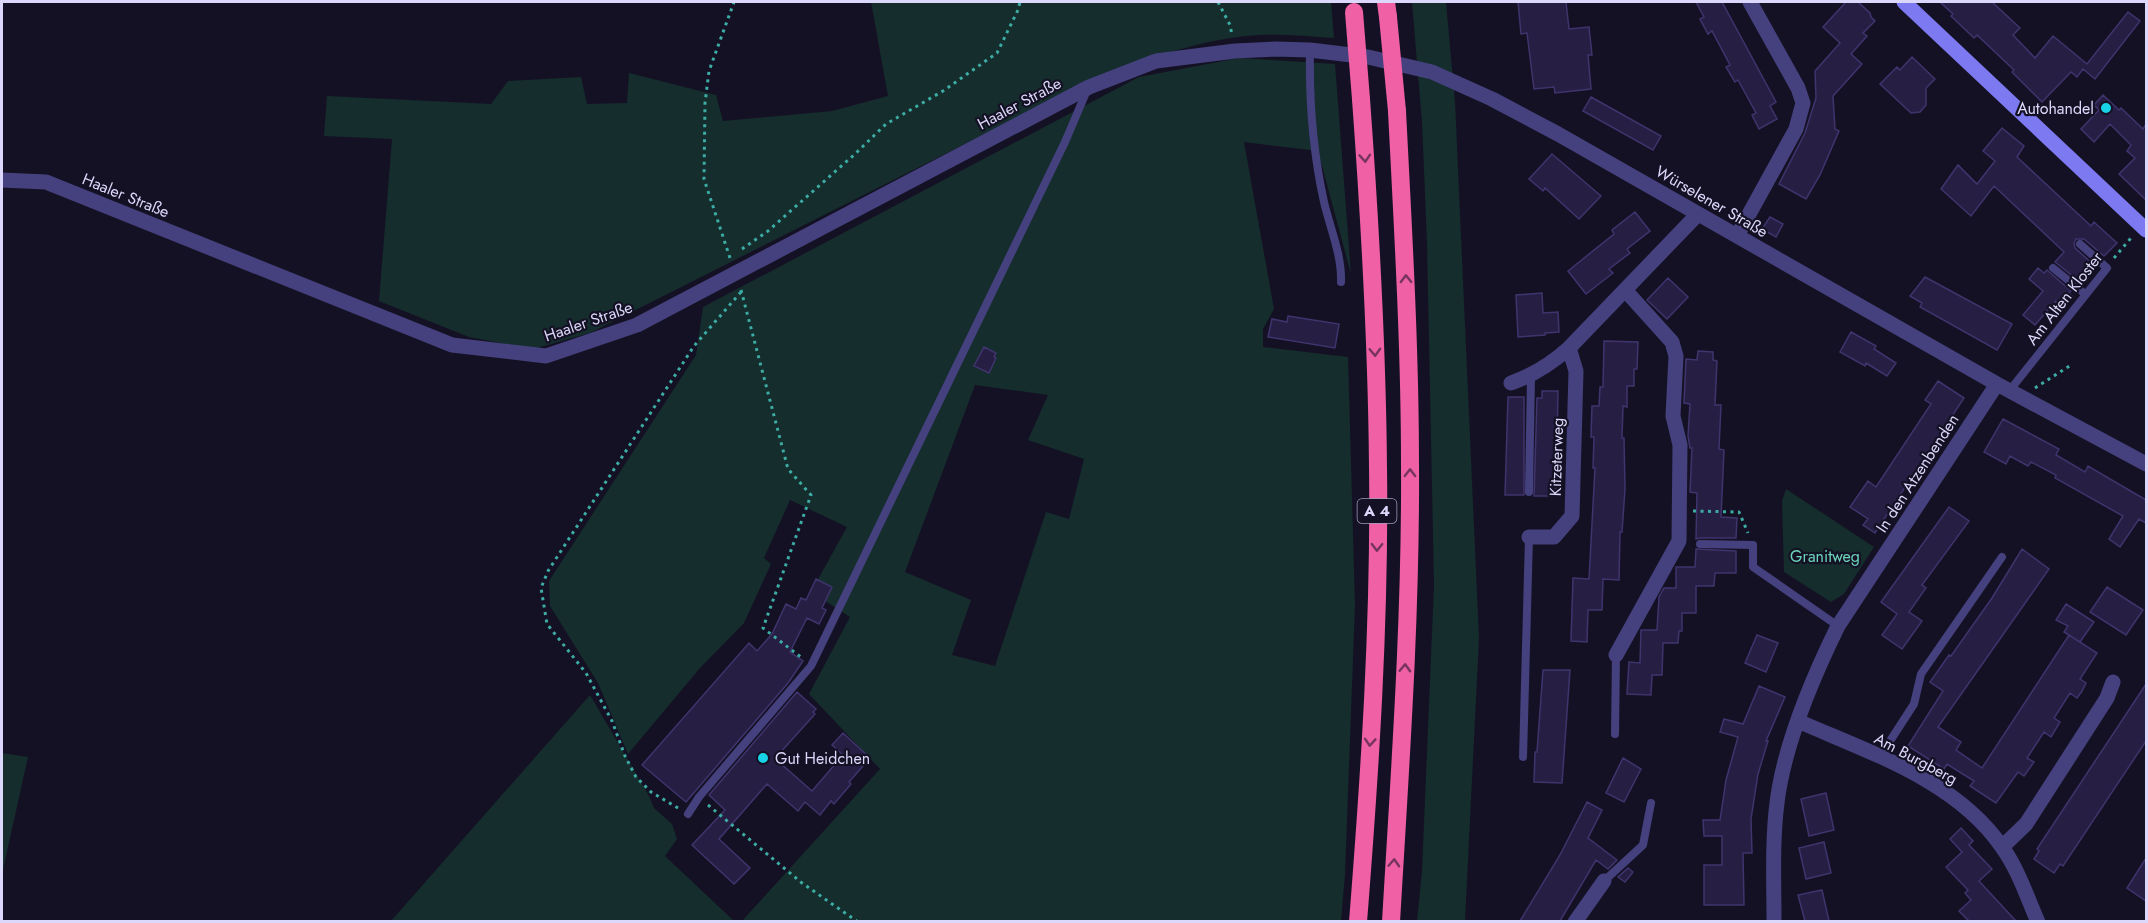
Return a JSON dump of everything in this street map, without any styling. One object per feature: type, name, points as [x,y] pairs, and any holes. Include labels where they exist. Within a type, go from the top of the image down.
[{"type":"highway","name":"A 4","points":[[1354,7],[1372,251],[1378,469],[1374,681],[1358,921]]},
{"type":"highway","name":"A 4","points":[[1387,9],[1397,111],[1405,254],[1410,465],[1405,674],[1391,921]]},
{"type":"main road","points":[[1904,2],[2144,227]]},
{"type":"street","points":[[1737,236],[1796,129],[1803,103],[1798,88],[1750,2]]},
{"type":"street","name":"Würselener Straße","points":[[1234,51],[1310,50],[1368,57],[1432,72],[1492,99],[1558,134],[2004,387],[2146,464]]},
{"type":"street","name":"Haaler Straße","points":[[2,180],[46,182],[452,345],[546,356],[637,325],[733,266],[1089,87],[1156,61],[1234,51]]},
{"type":"street","points":[[1511,383],[1531,376],[1555,361],[1626,291],[1698,214]]},
{"type":"street","points":[[1616,656],[1679,541],[1680,445],[1673,416],[1676,356],[1672,342],[1626,291]]},
{"type":"street","name":"Kitzeterweg","points":[[1529,537],[1554,537],[1572,516],[1576,371],[1569,348]]},
{"type":"street","name":"In den Atzenbenden","points":[[1774,921],[1774,839],[1777,801],[1798,721],[1817,669],[1838,626],[2004,387]]},
{"type":"street","points":[[2002,847],[2026,824],[2108,698],[2113,682]]},
{"type":"street","name":"Am Burgberg","points":[[1798,721],[1942,788],[1973,813],[2002,847],[2014,867],[2038,921]]},
{"type":"street","points":[[1575,921],[1604,881]]},
{"type":"lane","points":[[1310,50],[1310,93],[1315,149],[1324,201],[1342,268],[1341,282]]},
{"type":"lane","name":"Haaler Straße","points":[[688,814],[699,797],[811,666],[1065,142],[1089,87]]},
{"type":"lane","points":[[2080,244],[2106,268]]},
{"type":"lane","points":[[2053,268],[2085,294]]},
{"type":"lane","name":"Am Alten Kloster","points":[[2004,387],[2106,268]]},
{"type":"lane","points":[[1529,492],[1531,376]]},
{"type":"lane","points":[[1523,757],[1529,537]]},
{"type":"lane","points":[[1700,544],[1754,545],[1753,567],[1838,626]]},
{"type":"lane","points":[[1880,758],[1914,704],[1921,674],[2001,556]]},
{"type":"lane","points":[[1614,734],[1616,656]]},
{"type":"lane","points":[[1604,881],[1642,845],[1651,804]]},
{"type":"path","points":[[734,2],[709,71],[705,102],[704,179],[741,292],[789,469],[811,495],[763,628],[811,666]]},
{"type":"path","points":[[733,266],[768,231],[886,124],[943,91],[997,53],[1020,2]]},
{"type":"path","points":[[1218,2],[1230,25],[1234,51]]},
{"type":"path","name":"Am Alten Kloster","points":[[2106,268],[2144,227]]},
{"type":"path","points":[[688,814],[651,792],[636,777],[625,756],[612,721],[585,674],[547,624],[541,588],[548,571],[694,346],[741,292]]},
{"type":"path","points":[[2036,387],[2071,365]]},
{"type":"path","points":[[1698,511],[1739,512],[1754,545]]},
{"type":"path","points":[[699,797],[802,883],[858,921]]},
{"type":"green space","points":[[871,2],[1331,2],[1334,38],[1267,35],[1227,38],[1175,51],[1106,73],[590,333],[533,349],[469,337],[379,301],[392,139],[324,136],[327,96],[491,104],[508,81],[581,77],[587,104],[627,103],[629,73],[716,95],[723,121],[832,111],[888,96]]},
{"type":"green space","points":[[1412,2],[1446,2],[1455,102],[1479,638],[1465,921],[1417,921],[1422,871],[1434,585],[1427,242],[1422,122]]},
{"type":"green space","points":[[1239,58],[1335,64],[1351,274],[1318,151],[1244,142],[1274,309],[1263,329],[1263,347],[1348,357],[1355,605],[1345,874],[1341,921],[742,921],[880,769],[809,694],[850,617],[811,592],[847,527],[790,500],[764,558],[771,564],[744,623],[700,668],[628,754],[598,683],[550,606],[549,581],[696,355],[703,307],[1139,77]],"holes":[[[975,385],[1048,395],[1028,440],[1084,459],[1069,519],[1046,512],[995,666],[952,655],[971,600],[905,572]]]},
{"type":"green space","name":"Granitweg","points":[[1786,489],[1874,547],[1844,594],[1831,602],[1784,572],[1782,501]]},
{"type":"green space","points":[[590,695],[654,808],[672,824],[677,839],[665,856],[734,921],[391,921]]},
{"type":"green space","points":[[2,753],[28,757],[2,874]]},
{"type":"building","points":[[1518,2],[1566,2],[1569,29],[1589,27],[1592,55],[1588,55],[1591,89],[1555,93],[1554,87],[1534,89],[1527,33],[1521,34]]},
{"type":"building","points":[[1696,2],[1722,2],[1776,102],[1770,106],[1777,119],[1759,129],[1752,115],[1756,113],[1738,80],[1735,82],[1726,67],[1730,65],[1712,31],[1708,34],[1700,19],[1704,17]]},
{"type":"building","points":[[1846,2],[1858,2],[1875,21],[1863,33],[1867,36],[1851,54],[1862,64],[1833,96],[1835,129],[1839,131],[1820,175],[1806,199],[1779,184],[1805,133],[1816,98],[1815,71],[1840,43],[1823,27]]},
{"type":"building","points":[[1940,2],[1992,2],[2020,28],[2013,35],[2035,58],[2053,36],[2087,64],[2128,12],[2140,21],[2095,79],[2083,69],[2077,77],[2071,72],[2042,102],[2012,72],[2014,70],[1977,35],[1974,38]]},
{"type":"building","points":[[1912,57],[1935,79],[1926,88],[1926,105],[1920,112],[1911,113],[1880,84],[1897,67],[1900,70]]},
{"type":"building","points":[[2103,95],[2143,129],[2146,124],[2146,200],[2119,174],[2135,158],[2127,151],[2131,145],[2110,124],[2094,142],[2081,129],[2099,110],[2094,105]]},
{"type":"building","points":[[1591,97],[1661,136],[1653,150],[1583,111]]},
{"type":"building","points":[[2002,128],[2024,146],[2017,157],[2091,226],[2094,222],[2117,243],[2104,256],[2084,239],[2076,239],[2075,248],[2095,266],[2080,282],[2055,262],[2064,252],[1994,186],[1971,216],[1941,189],[1958,165],[1977,184],[1995,161],[1983,151]]},
{"type":"building","points":[[1552,154],[1601,196],[1579,219],[1545,188],[1543,191],[1529,179]]},
{"type":"building","points":[[1635,212],[1650,231],[1627,249],[1630,253],[1609,269],[1613,273],[1586,294],[1568,271],[1614,234],[1612,230]]},
{"type":"building","points":[[1770,217],[1783,224],[1776,237],[1762,229]]},
{"type":"building","points":[[2038,268],[2044,273],[2047,270],[2071,291],[2069,293],[2073,297],[2064,308],[2056,301],[2035,325],[2023,315],[2043,291],[2029,279]]},
{"type":"building","points":[[1925,277],[2012,324],[1997,350],[1920,307],[1922,303],[1910,296]]},
{"type":"building","points":[[1668,278],[1688,297],[1667,319],[1647,300]]},
{"type":"building","points":[[1542,293],[1543,313],[1558,312],[1559,332],[1518,337],[1516,295]]},
{"type":"building","points":[[1288,316],[1339,324],[1335,348],[1268,337],[1272,319],[1287,322]]},
{"type":"building","points":[[1851,332],[1876,346],[1874,349],[1896,363],[1887,376],[1866,363],[1865,366],[1840,352]]},
{"type":"building","points":[[1604,341],[1638,342],[1634,386],[1627,386],[1627,407],[1623,406],[1625,489],[1622,532],[1620,532],[1619,580],[1603,579],[1602,610],[1588,610],[1587,642],[1571,641],[1573,578],[1589,579],[1595,468],[1593,468],[1594,437],[1591,437],[1592,406],[1599,406],[1600,387],[1603,387]]},
{"type":"building","points":[[984,347],[996,353],[989,373],[974,366]]},
{"type":"building","points":[[1698,351],[1713,352],[1713,360],[1717,361],[1715,405],[1721,405],[1719,449],[1724,450],[1721,517],[1737,518],[1736,538],[1696,539],[1697,493],[1690,492],[1692,448],[1690,448],[1688,436],[1690,404],[1684,403],[1686,359],[1697,360]]},
{"type":"building","points":[[1938,381],[1964,398],[1875,533],[1863,525],[1868,519],[1850,507],[1868,481],[1876,487],[1931,404],[1925,400]]},
{"type":"building","points":[[1542,391],[1558,391],[1556,496],[1534,496],[1537,398],[1542,398]]},
{"type":"building","points":[[1508,397],[1524,397],[1524,495],[1505,495]]},
{"type":"building","points":[[2003,419],[2059,449],[2056,455],[2085,472],[2088,466],[2146,500],[2146,523],[2139,519],[2120,547],[2109,539],[2123,516],[2031,462],[2028,466],[2010,456],[2006,464],[1984,452]]},
{"type":"building","points":[[1949,507],[1969,521],[1922,585],[1926,588],[1909,612],[1922,621],[1902,649],[1882,635],[1897,614],[1881,602]]},
{"type":"building","points":[[1696,549],[1736,551],[1736,573],[1715,573],[1714,586],[1696,586],[1696,613],[1682,613],[1682,631],[1679,631],[1678,643],[1663,643],[1662,675],[1652,675],[1651,695],[1627,694],[1629,662],[1640,663],[1641,630],[1657,630],[1659,597],[1664,588],[1676,588],[1676,567],[1695,567]]},
{"type":"building","points":[[2022,549],[2049,569],[1938,727],[1961,742],[1956,750],[1982,768],[2069,635],[2097,653],[2080,679],[2086,683],[2082,691],[2077,698],[2070,693],[2054,718],[2060,722],[2051,737],[2044,732],[2027,758],[2034,762],[2024,776],[2018,772],[1996,803],[1970,786],[1974,781],[1947,764],[1944,769],[1908,746],[1943,691],[1930,682],[1992,598]]},
{"type":"building","points":[[816,579],[832,587],[822,608],[826,610],[819,624],[807,618],[790,652],[803,661],[788,683],[686,802],[642,765],[749,643],[757,651],[772,634],[786,604],[796,609],[801,598],[806,600]]},
{"type":"building","points":[[2107,587],[2143,610],[2126,635],[2090,612]]},
{"type":"building","points":[[2066,604],[2094,622],[2080,642],[2064,632],[2068,626],[2056,620]]},
{"type":"building","points":[[1757,635],[1778,643],[1766,672],[1745,663]]},
{"type":"building","points":[[1543,670],[1570,670],[1562,783],[1534,782]]},
{"type":"building","points":[[2146,684],[2146,741],[2063,866],[2060,864],[2054,873],[2034,859],[2039,851],[2037,849]]},
{"type":"building","points":[[1759,686],[1785,697],[1766,741],[1768,741],[1758,774],[1751,819],[1752,853],[1743,853],[1744,905],[1704,905],[1704,865],[1722,865],[1722,836],[1704,836],[1703,820],[1720,820],[1726,780],[1738,737],[1720,732],[1724,719],[1743,724]]},
{"type":"building","name":"Gut Heidchen","points":[[797,692],[816,709],[813,712],[815,714],[778,755],[781,759],[779,762],[812,791],[843,755],[832,745],[843,733],[870,758],[834,804],[831,801],[820,815],[805,802],[798,811],[767,784],[719,839],[750,868],[734,884],[692,845],[725,810],[709,795]]},
{"type":"building","points":[[1623,758],[1641,769],[1624,802],[1606,793]]},
{"type":"building","points":[[1826,793],[1834,830],[1809,836],[1801,799]]},
{"type":"building","points":[[1587,802],[1602,810],[1588,838],[1617,860],[1608,869],[1596,860],[1560,921],[1520,921],[1560,855]]},
{"type":"building","points":[[1961,828],[1973,841],[1969,845],[1992,869],[1979,881],[2016,921],[1969,921],[1959,911],[1971,900],[1965,893],[1968,890],[1946,867],[1962,852],[1950,839]]},
{"type":"building","points":[[1824,842],[1831,873],[1806,879],[1799,848]]},
{"type":"building","points":[[2146,858],[2146,901],[2127,888]]},
{"type":"building","points":[[1628,868],[1633,872],[1625,882],[1618,877]]},
{"type":"building","points":[[1822,890],[1829,921],[1805,921],[1798,895]]},
{"type":"place","name":"Autohandel","points":[[2106,108]]},
{"type":"place","name":"Gut Heidchen","points":[[763,758]]}]
